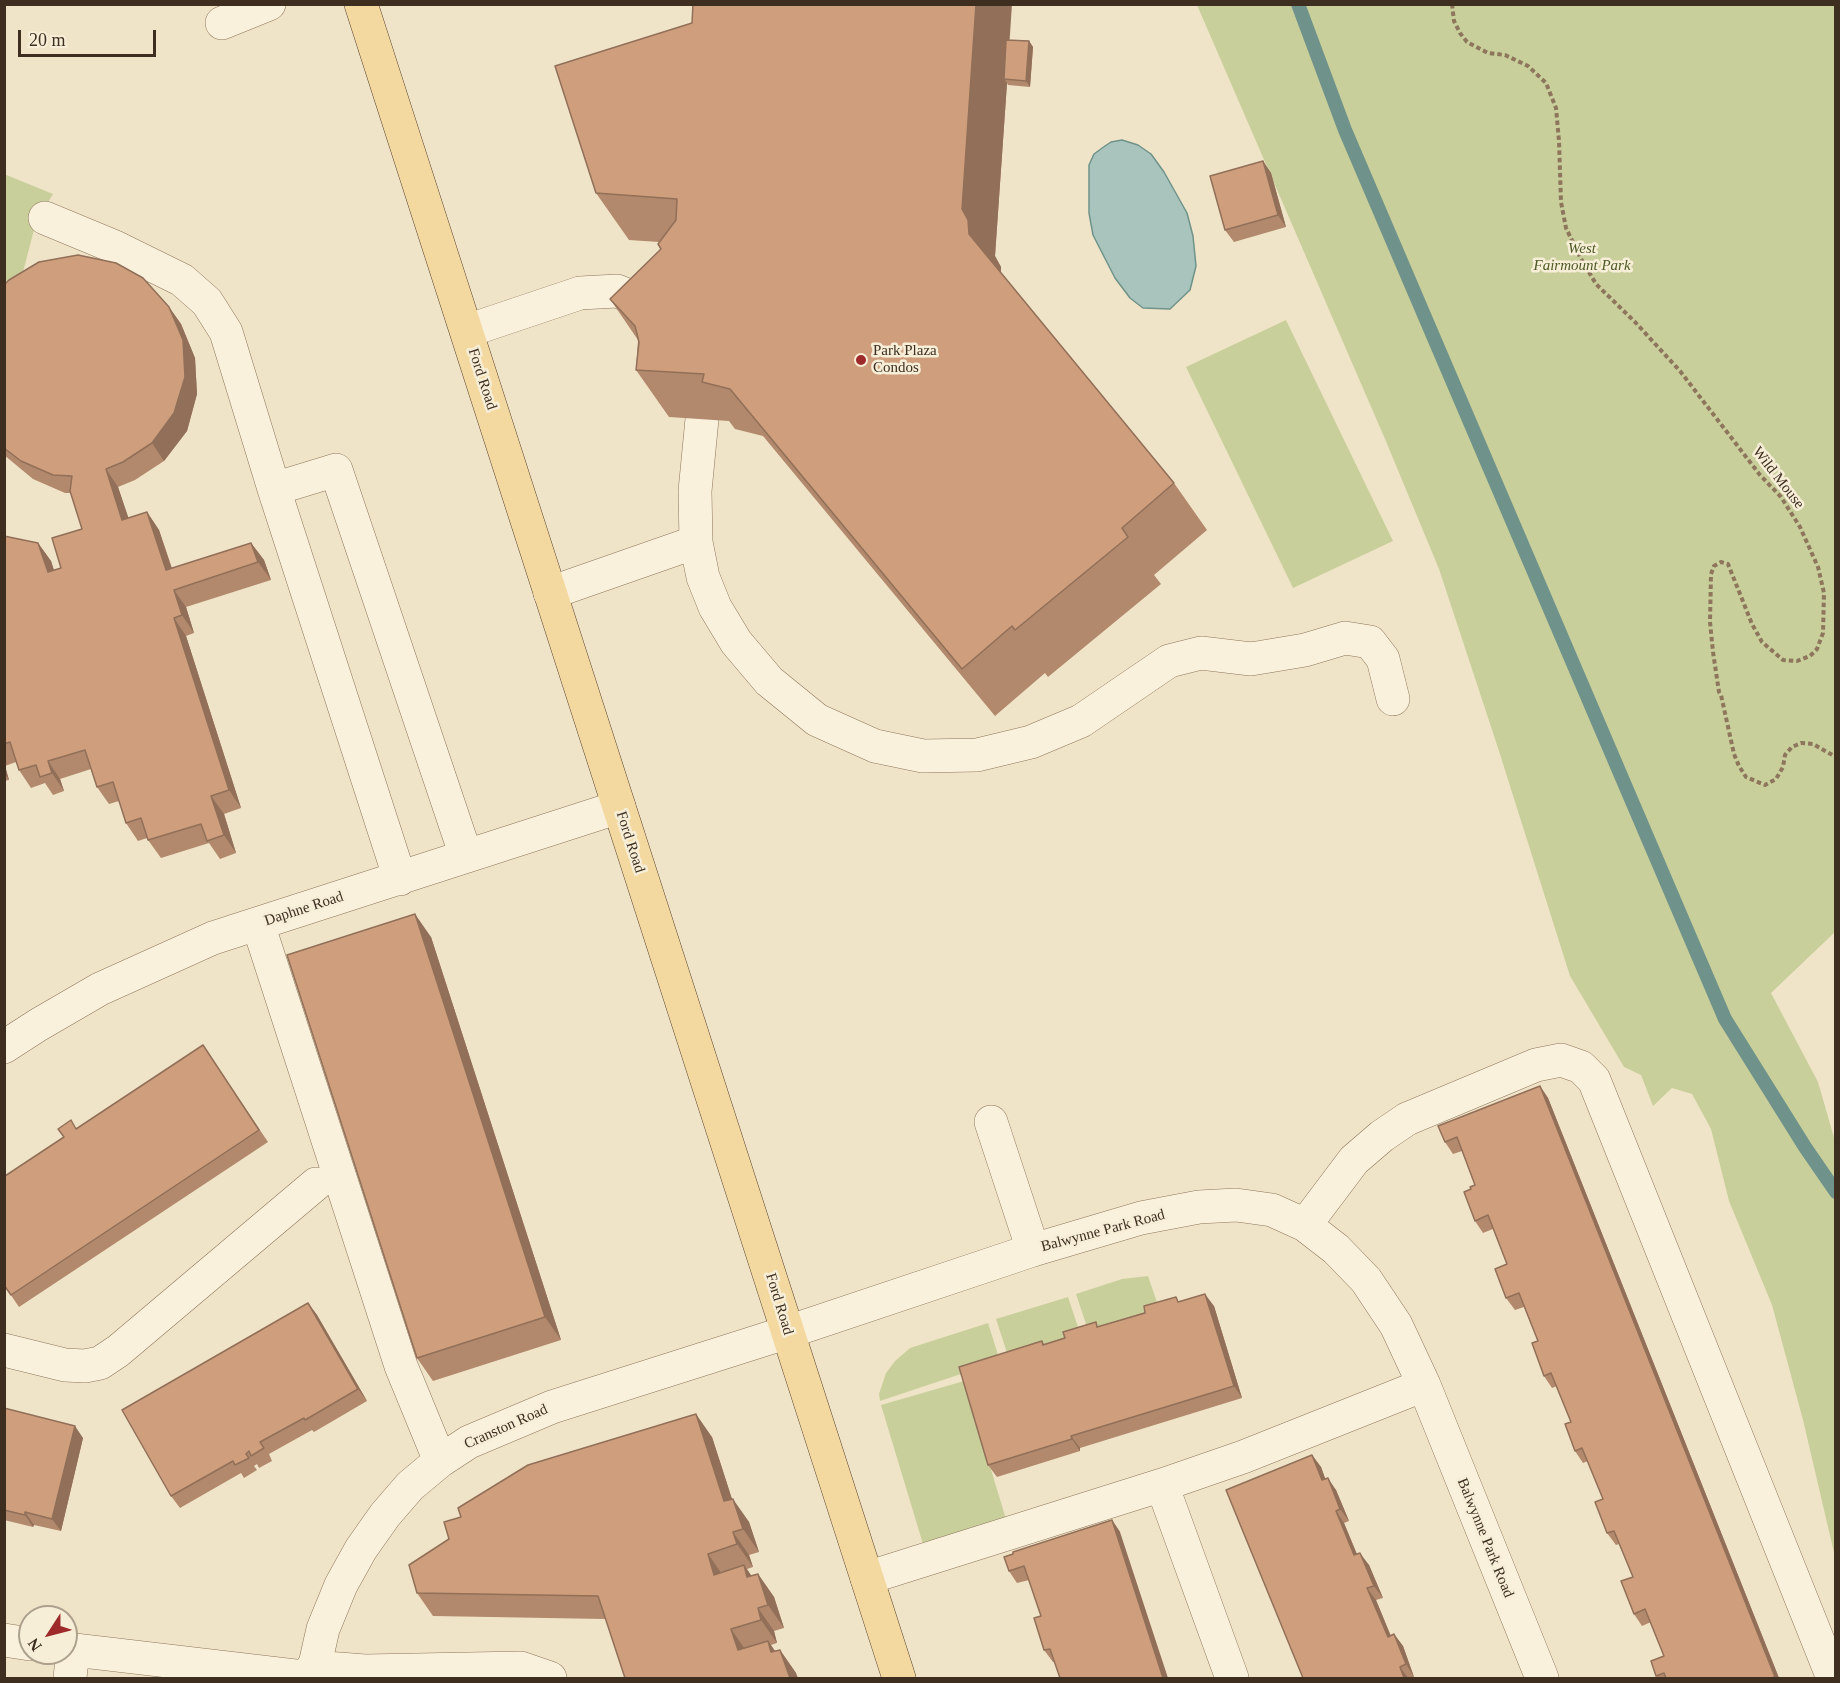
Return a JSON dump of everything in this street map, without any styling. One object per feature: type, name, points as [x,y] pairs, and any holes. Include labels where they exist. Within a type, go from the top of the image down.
[{"type":"main road","name":"Ford Road","points":[[361,4],[899,1678]]},
{"type":"street","points":[[222,23],[269,4]]},
{"type":"street","points":[[45,218],[115,247],[182,280],[207,302],[226,332],[274,489],[400,879]]},
{"type":"street","points":[[467,331],[580,293],[617,291],[654,306],[669,320]]},
{"type":"street","points":[[702,419],[695,491],[696,542],[703,577],[715,607],[736,642],[769,681],[818,720],[875,746],[923,756],[977,755],[1031,742],[1081,721],[1169,661],[1201,653],[1251,659],[1305,650],[1345,638],[1370,642],[1383,659],[1393,699]]},
{"type":"street","points":[[274,489],[336,470],[466,856]]},
{"type":"street","points":[[550,593],[696,542]]},
{"type":"street","name":"Daphne Road","points":[[4,1047],[38,1024],[100,989],[213,938],[619,807]]},
{"type":"street","points":[[258,924],[401,1366],[440,1461]]},
{"type":"street","points":[[1305,1225],[1354,1160],[1382,1136],[1407,1119],[1536,1065],[1561,1060],[1581,1067],[1594,1080],[1833,1678]]},
{"type":"street","points":[[992,1122],[1034,1250]]},
{"type":"street","points":[[4,1350],[66,1365],[84,1366],[100,1363],[118,1351],[316,1184]]},
{"type":"street","name":"Balwynne Park Road","points":[[788,1332],[1034,1250],[1141,1218],[1199,1207],[1236,1205],[1272,1210],[1305,1225],[1336,1249],[1366,1280],[1396,1325],[1424,1385],[1542,1678]]},
{"type":"street","name":"Cranston Road","points":[[312,1675],[323,1629],[361,1549],[385,1515],[410,1486],[440,1461],[469,1442],[552,1407],[788,1332]]},
{"type":"street","points":[[867,1578],[1162,1485],[1243,1457],[1424,1385]]},
{"type":"street","points":[[1162,1485],[1232,1678]]},
{"type":"street","points":[[78,1660],[312,1675],[365,1671],[521,1668],[550,1678]]},
{"type":"path","name":"Wild Mouse","points":[[1452,4],[1454,21],[1467,42],[1488,53],[1505,55],[1528,66],[1546,83],[1556,108],[1561,202],[1566,228],[1580,257],[1596,284],[1680,371],[1760,475],[1781,497],[1800,527],[1818,567],[1824,593],[1823,633],[1817,649],[1810,656],[1797,661],[1783,660],[1762,642],[1752,624],[1728,564],[1721,562],[1714,566],[1711,574],[1710,622],[1713,652],[1719,692],[1739,766],[1746,777],[1765,785],[1776,780],[1783,767],[1785,754],[1792,747],[1801,743],[1814,744],[1836,757]]},
{"type":"green space","name":"West Fairmount Park","points":[[1197,5],[1835,5],[1835,932],[1771,993],[1818,1082],[1835,1141],[1835,1557],[1803,1420],[1772,1305],[1729,1201],[1711,1129],[1692,1094],[1672,1088],[1653,1106],[1641,1075],[1624,1067],[1570,976],[1439,569]]},
{"type":"green space","points":[[4,174],[53,194],[36,222],[22,276],[11,282],[5,281]]},
{"type":"green space","points":[[1286,320],[1393,541],[1293,588],[1186,367]]},
{"type":"green space","points":[[1148,1276],[1160,1311],[1089,1333],[1076,1294],[1122,1279]]},
{"type":"green space","points":[[1068,1297],[1081,1336],[1009,1359],[996,1319]]},
{"type":"green space","points":[[988,1323],[1000,1361],[880,1401],[879,1394],[886,1373],[895,1361],[910,1348]]},
{"type":"green space","points":[[964,1381],[1006,1519],[923,1544],[881,1405]]},
{"type":"water","points":[[1122,140],[1138,145],[1151,154],[1187,213],[1193,236],[1196,266],[1190,290],[1170,309],[1143,308],[1130,298],[1115,278],[1093,235],[1089,213],[1089,165],[1094,154],[1111,142]]},
{"type":"building","name":"Park Plaza Condos","points":[[693,4],[976,4],[962,209],[968,220],[969,234],[1174,483],[1122,528],[1128,537],[1015,630],[1012,626],[962,669],[730,389],[702,382],[704,374],[636,370],[639,342],[635,326],[610,299],[661,249],[658,244],[676,220],[677,199],[596,193],[555,66],[692,23]]},
{"type":"building","points":[[1006,40],[1029,41],[1026,81],[1004,79]]},
{"type":"building","points":[[1263,161],[1278,215],[1225,230],[1210,176]]},
{"type":"building","points":[[78,255],[116,263],[143,278],[169,307],[183,340],[185,377],[174,413],[152,443],[123,462],[106,469],[122,520],[147,512],[166,570],[251,543],[258,562],[174,590],[182,615],[174,618],[229,790],[211,796],[224,835],[207,841],[201,824],[148,840],[141,818],[126,823],[113,782],[97,787],[85,750],[48,761],[52,773],[40,777],[36,765],[19,770],[10,742],[4,744],[4,536],[38,543],[48,572],[61,568],[52,538],[82,529],[70,491],[72,476],[53,475],[21,461],[4,448],[4,285],[39,262]]},
{"type":"building","points":[[415,914],[545,1317],[417,1358],[287,955]]},
{"type":"building","points":[[203,1045],[259,1130],[11,1295],[4,1285],[4,1175],[64,1137],[58,1129],[71,1120],[76,1129]]},
{"type":"building","points":[[1540,1086],[1775,1677],[1666,1678],[1664,1673],[1656,1676],[1651,1661],[1664,1656],[1645,1609],[1634,1614],[1621,1581],[1633,1577],[1614,1531],[1607,1533],[1595,1502],[1603,1499],[1582,1448],[1575,1451],[1565,1424],[1571,1422],[1551,1373],[1544,1376],[1532,1343],[1538,1341],[1519,1293],[1506,1298],[1495,1269],[1507,1264],[1488,1215],[1475,1221],[1464,1192],[1475,1185],[1457,1137],[1445,1142],[1438,1126]]},
{"type":"building","points":[[1205,1294],[1234,1386],[1071,1436],[1072,1439],[988,1465],[959,1367],[1042,1341],[1043,1345],[1065,1338],[1063,1332],[1096,1322],[1097,1327],[1145,1313],[1144,1306],[1176,1297],[1178,1302]]},
{"type":"building","points":[[308,1303],[358,1389],[305,1420],[304,1418],[260,1442],[264,1448],[251,1456],[249,1451],[246,1454],[249,1458],[235,1465],[233,1461],[171,1496],[122,1410]]},
{"type":"building","points":[[4,1408],[75,1426],[52,1519],[25,1512],[25,1515],[4,1510]]},
{"type":"building","points":[[696,1414],[724,1501],[733,1499],[743,1529],[733,1532],[737,1544],[708,1554],[714,1575],[744,1565],[747,1577],[758,1574],[768,1605],[758,1608],[761,1620],[731,1629],[738,1650],[768,1641],[771,1652],[780,1650],[790,1678],[625,1678],[598,1596],[417,1593],[409,1565],[449,1539],[444,1522],[461,1517],[458,1508],[528,1465]]},
{"type":"building","points":[[1312,1455],[1322,1480],[1328,1478],[1340,1509],[1336,1511],[1354,1555],[1360,1553],[1374,1586],[1367,1588],[1388,1637],[1394,1634],[1406,1664],[1400,1667],[1404,1678],[1303,1678],[1226,1490]]},
{"type":"building","points":[[1112,1520],[1163,1678],[1060,1678],[1050,1649],[1044,1650],[1034,1618],[1041,1616],[1024,1566],[1009,1571],[1004,1557],[1013,1552]]},
{"type":"waterway","points":[[1298,4],[1345,130],[1725,1019],[1836,1192]]},
{"type":"place","name":"Park Plaza Condos","points":[[861,360]]}]
